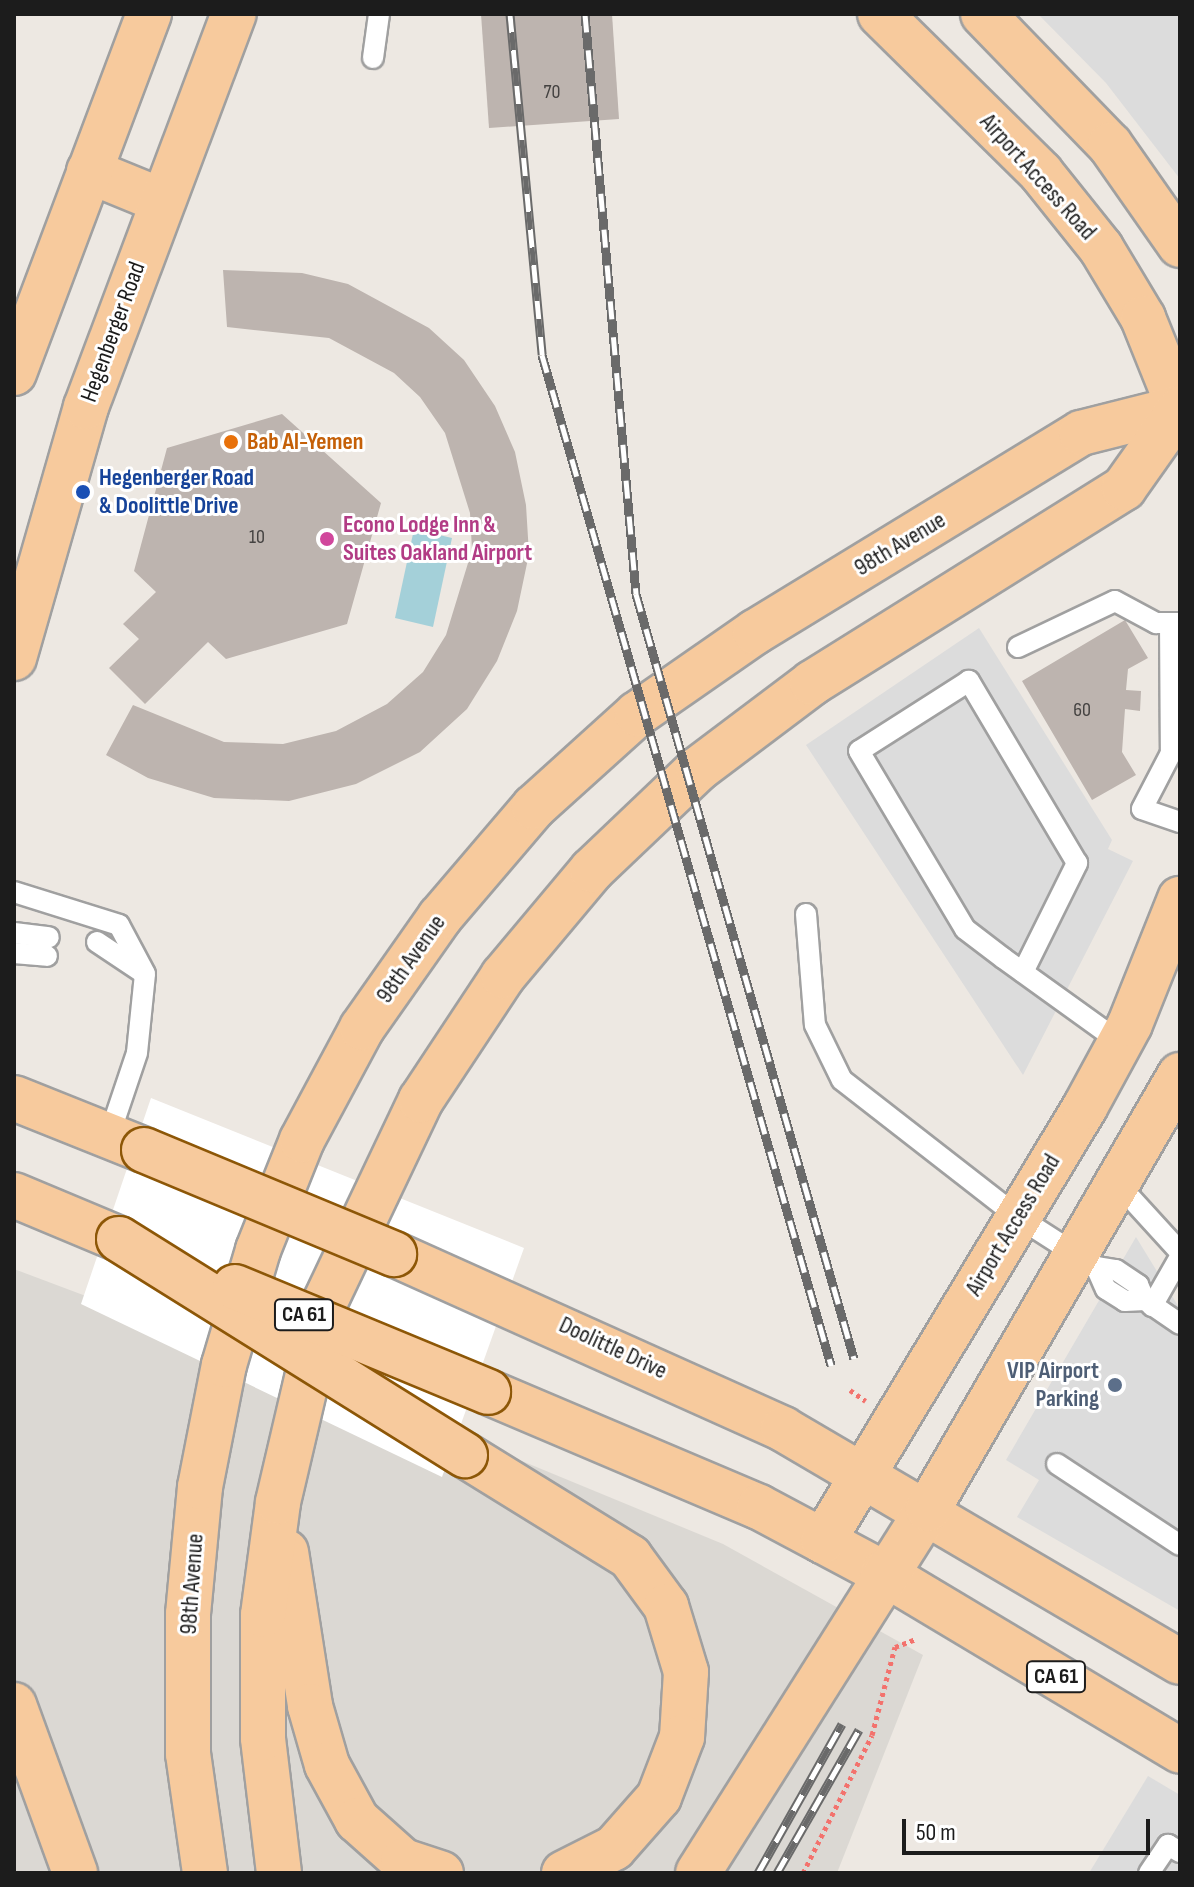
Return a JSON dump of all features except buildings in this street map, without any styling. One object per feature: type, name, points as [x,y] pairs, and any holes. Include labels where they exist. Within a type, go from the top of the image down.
[{"type":"main road","points":[[14,373],[149,14]]},
{"type":"main road","name":"Hegenberger Road","points":[[14,658],[86,407],[234,14]]},
{"type":"main road","name":"Airport Access Road","points":[[880,14],[1041,173],[1101,248],[1143,318],[1180,409]]},
{"type":"main road","points":[[983,14],[1110,145],[1180,245]]},
{"type":"main road","points":[[89,171],[162,201]]},
{"type":"main road","points":[[279,1873],[263,1738],[263,1615],[278,1502],[325,1302],[367,1203],[421,1100],[503,976],[592,870],[698,769],[812,683],[1124,488],[1180,409]]},
{"type":"main road","name":"98th Avenue","points":[[205,1873],[188,1754],[188,1614],[200,1487],[224,1365],[258,1250],[302,1140],[362,1028],[440,917],[534,807],[637,714],[755,632],[1081,433],[1180,409]]},
{"type":"main road","name":"Airport Access Road","points":[[823,1541],[1120,1042],[1180,899]]},
{"type":"main road","points":[[698,1873],[883,1573],[928,1509],[1086,1261],[1118,1184],[1180,1075]]},
{"type":"main road","name":"Doolittle Drive","points":[[14,1098],[521,1306],[863,1471],[1180,1662]]},
{"type":"main road","name":"CA 61","points":[[14,1195],[759,1507],[883,1573],[1180,1751]]},
{"type":"main road","points":[[119,1239],[630,1557],[666,1606],[686,1672],[682,1737],[659,1797],[614,1848],[564,1873]]},
{"type":"main road","points":[[278,1502],[310,1706],[327,1765],[357,1820],[403,1861],[441,1873]]},
{"type":"main road","points":[[14,1705],[75,1873]]},
{"type":"lane","points":[[373,58],[379,14]]},
{"type":"lane","points":[[1018,647],[1115,601],[1156,623],[1175,623],[1171,753],[1142,809],[1180,822]]},
{"type":"lane","points":[[1023,972],[1077,863],[969,681],[859,751],[965,929],[1023,972],[1120,1042]]},
{"type":"lane","points":[[14,892],[119,925],[145,974],[126,1143]]},
{"type":"lane","points":[[806,914],[815,1025],[842,1080],[1018,1217],[1086,1261],[1106,1289],[1125,1301],[1148,1303],[1180,1324]]},
{"type":"lane","points":[[14,933],[48,947],[14,953]]},
{"type":"lane","points":[[97,952],[145,974]]},
{"type":"lane","points":[[1118,1184],[1180,1254],[1148,1303]]},
{"type":"lane","points":[[1057,1464],[1180,1545]]},
{"type":"lane","points":[[1149,1873],[1168,1845],[1180,1852]]},
{"type":"path","points":[[803,1873],[872,1735],[895,1647],[916,1639]]},
{"type":"shaded area","points":[[1038,14],[1180,14],[1180,179],[1106,83]]},
{"type":"shaded area","points":[[979,628],[1112,840],[1108,849],[1133,861],[1023,1075],[806,745]]},
{"type":"shaded area","name":"VIP Airport Parking","points":[[1136,1237],[1180,1309],[1180,1611],[1017,1517],[1039,1480],[1006,1460]]},
{"type":"shaded area","points":[[14,1269],[498,1451],[723,1544],[923,1655],[837,1873],[14,1873]]},
{"type":"shaded area","points":[[1148,1776],[1180,1795],[1180,1873],[1089,1873]]},
{"type":"water","points":[[414,529],[452,538],[433,627],[395,618]]},
{"type":"pier","points":[[151,1098],[524,1248],[442,1477],[81,1304]]},
{"type":"railway","points":[[510,14],[542,355],[831,1365]]},
{"type":"railway","points":[[585,14],[636,594],[854,1359]]},
{"type":"railway","points":[[758,1873],[842,1724]]},
{"type":"railway","points":[[777,1873],[859,1730]]},
{"type":"place","name":"Bab Al-Yemen","points":[[231,442]]},
{"type":"place","name":"Hegenberger Road & Doolittle Drive","points":[[83,492]]},
{"type":"place","name":"Econo Lodge Inn & Suites Oakland Airport","points":[[327,539]]},
{"type":"place","name":"VIP Airport Parking","points":[[1115,1385]]}]
